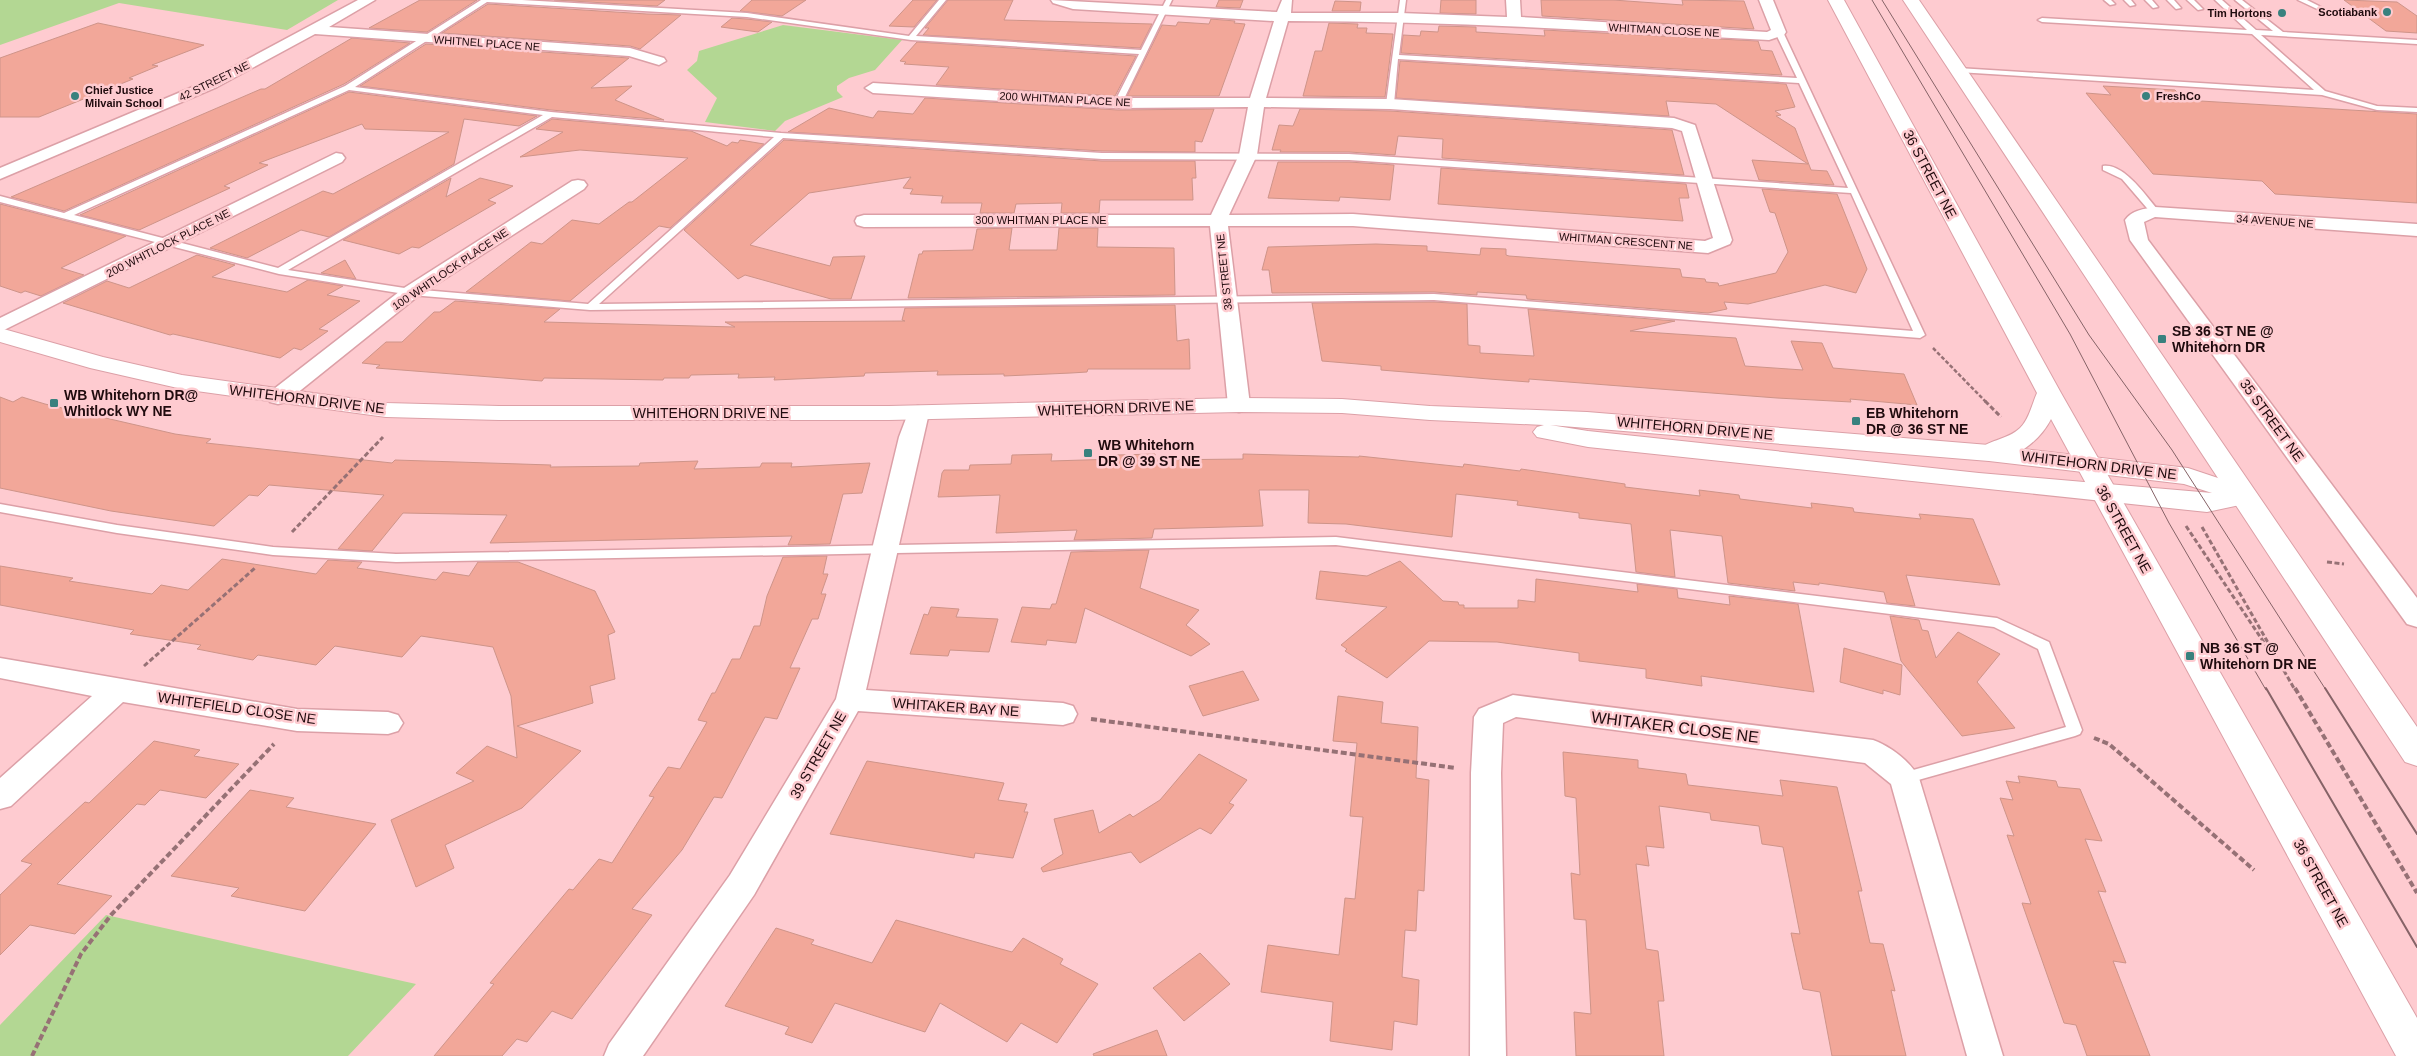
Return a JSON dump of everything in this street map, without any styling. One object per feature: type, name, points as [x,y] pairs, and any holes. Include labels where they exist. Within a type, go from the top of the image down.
[{"type":"main road","name":"36 STREET NE","points":[[1836,0],[2088,464],[2417,1056]]},
{"type":"main road","points":[[1911,0],[2417,753]]},
{"type":"main road","name":"WHITEHORN DRIVE NE","points":[[0,334],[98,363],[173,380],[278,397],[386,410],[499,413],[918,413],[1238,404],[1342,406],[1430,413],[1587,419],[1989,453],[2188,476],[2244,496]]},
{"type":"main road","points":[[1989,453],[2014,444],[2033,432],[2049,393]]},
{"type":"main road","name":"WHITEHORN DRIVE NE","points":[[1430,413],[1588,438],[2105,494],[2207,503],[2244,496]]},
{"type":"street","name":"42 STREET NE","points":[[0,174],[212,84],[368,0]]},
{"type":"street","name":"WHITMAN CLOSE NE","points":[[1058,0],[1073,5],[1166,5],[1285,9],[1400,17],[1514,21],[1769,36],[1779,32]]},
{"type":"street","points":[[1513,0],[1514,21]]},
{"type":"street","points":[[1766,0],[1779,32]]},
{"type":"street","name":"38 STREET NE","points":[[1238,404],[1218,220],[1248,155],[1258,101],[1285,9]]},
{"type":"street","name":"WHITNEL PLACE NE","points":[[314,30],[630,52],[659,62]]},
{"type":"street","name":"200 WHITMAN PLACE NE","points":[[873,88],[1118,103],[1183,104],[1258,101]]},
{"type":"street","name":"WHITMAN CRESCENT NE","points":[[1218,220],[1353,220],[1708,247],[1723,240],[1689,128],[1674,123],[1390,104],[1258,101]]},
{"type":"street","name":"200 WHITLOCK PLACE NE","points":[[0,326],[336,158]]},
{"type":"street","name":"100 WHITLOCK PLACE NE","points":[[278,397],[411,292],[578,185]]},
{"type":"street","name":"34 AVENUE NE","points":[[2134,220],[2154,212],[2417,230]]},
{"type":"street","name":"300 WHITMAN PLACE NE","points":[[864,221],[1218,220]]},
{"type":"street","name":"35 STREET NE","points":[[2134,220],[2139,240],[2417,617]]},
{"type":"street","name":"39 STREET NE","points":[[622,1056],[742,885],[850,700],[910,436],[918,413]]},
{"type":"street","name":"WHITEFIELD CLOSE NE","points":[[0,668],[297,720],[388,722]]},
{"type":"street","points":[[0,797],[117,690]]},
{"type":"street","name":"WHITAKER BAY NE","points":[[850,700],[1062,714]]},
{"type":"street","name":"WHITAKER CLOSE NE","points":[[1488,1056],[1486,773],[1489,717],[1513,706],[1873,752],[1904,778]]},
{"type":"street","points":[[1904,778],[1985,1056]]},
{"type":"lane","points":[[65,216],[348,88],[486,0],[747,15],[911,38],[1143,52]]},
{"type":"lane","points":[[911,38],[943,0]]},
{"type":"lane","points":[[1390,104],[1403,0]]},
{"type":"lane","points":[[2148,0],[2155,7]]},
{"type":"lane","points":[[2170,0],[2178,8]]},
{"type":"lane","points":[[2190,0],[2200,9]]},
{"type":"lane","points":[[2218,0],[2322,93]]},
{"type":"lane","points":[[2238,0],[2282,35]]},
{"type":"lane","points":[[2302,0],[2334,15]]},
{"type":"lane","points":[[1118,103],[1166,5]]},
{"type":"lane","points":[[2042,20],[2417,42]]},
{"type":"lane","points":[[0,199],[279,271],[411,292],[590,307],[1434,297],[1920,335],[1779,32]]},
{"type":"lane","points":[[1396,57],[1802,81]]},
{"type":"lane","points":[[1958,70],[2322,93],[2377,108],[2417,110]]},
{"type":"lane","points":[[348,88],[551,114],[781,135],[1102,156],[1248,155],[1349,157],[1854,191]]},
{"type":"lane","points":[[279,271],[551,114]]},
{"type":"lane","points":[[590,307],[781,135]]},
{"type":"lane","points":[[2106,168],[2125,177],[2154,212]]},
{"type":"lane","points":[[0,508],[117,529],[273,551],[396,558],[885,551],[1336,541],[1997,623],[2044,646],[2075,730],[1904,778]]},
{"type":"path","points":[[1920,335],[2001,417]]},
{"type":"path","points":[[2185,525],[2289,680]]},
{"type":"path","points":[[2201,526],[2289,680],[2417,893]]},
{"type":"path","points":[[2327,562],[2349,564]]},
{"type":"path","points":[[1062,714],[1133,726],[1486,773]]},
{"type":"path","points":[[32,1056],[81,954],[111,914],[297,720]]},
{"type":"path","points":[[2075,730],[2109,744],[2254,870]]},
{"type":"green space","points":[[0,0],[338,0],[287,30],[119,3],[0,45]]},
{"type":"green space","points":[[783,25],[902,40],[875,70],[849,78],[837,86],[837,91],[843,97],[785,121],[775,131],[705,122],[717,98],[687,70],[697,61],[699,51]]},
{"type":"green space","points":[[106,915],[416,984],[348,1056],[0,1056],[0,1025]]},
{"type":"building","points":[[420,0],[477,0],[427,32],[369,28]]},
{"type":"building","points":[[554,0],[665,0],[657,6]]},
{"type":"building","points":[[752,0],[806,0],[782,16],[740,11]]},
{"type":"building","points":[[913,0],[937,0],[914,27],[889,26]]},
{"type":"building","points":[[948,0],[1013,0],[1004,20],[1152,24],[1140,48],[923,35],[929,28],[925,28]]},
{"type":"building","points":[[1219,0],[1243,0],[1240,8],[1216,7]]},
{"type":"building","points":[[1441,0],[1476,0],[1476,14],[1440,13]]},
{"type":"building","points":[[1541,0],[1613,0],[1683,5],[1682,0],[1744,1],[1754,29],[1542,16]]},
{"type":"building","points":[[2344,0],[2397,2],[2417,16],[2417,33],[2386,31]]},
{"type":"building","points":[[1335,1],[1361,2],[1360,11],[1332,11]]},
{"type":"building","points":[[488,4],[681,15],[640,49],[630,46],[442,33]]},
{"type":"building","points":[[732,18],[772,22],[758,32],[721,27]]},
{"type":"building","points":[[1211,19],[1235,21],[1234,23],[1245,24],[1219,96],[1127,96],[1162,25],[1176,26],[1178,22],[1209,24]]},
{"type":"building","points":[[98,23],[204,45],[152,65],[158,66],[129,78],[133,79],[39,117],[0,117],[0,58]]},
{"type":"building","points":[[1329,23],[1358,24],[1357,28],[1367,28],[1366,33],[1393,34],[1385,97],[1303,96],[1315,51],[1322,51]]},
{"type":"building","points":[[1439,26],[1476,27],[1476,32],[1545,36],[1544,30],[1758,41],[1761,50],[1772,51],[1782,75],[1401,53],[1403,35],[1420,36],[1421,31],[1438,32]]},
{"type":"building","points":[[352,38],[410,43],[344,84],[64,211],[11,197],[261,89],[265,89]]},
{"type":"building","points":[[917,42],[1136,56],[1115,96],[936,85],[949,67],[904,64],[906,62],[900,61]]},
{"type":"building","points":[[426,44],[629,58],[591,88],[632,86],[615,100],[664,120],[551,110],[360,86]]},
{"type":"building","points":[[1400,61],[1786,84],[1795,107],[1775,111],[1781,115],[1776,116],[1795,128],[1811,170],[1827,171],[1834,185],[1759,180],[1752,160],[1808,164],[1716,104],[1666,101],[1669,116],[1396,98]]},
{"type":"building","points":[[2103,86],[2175,90],[2184,100],[2417,114],[2417,203],[2275,194],[2262,181],[2153,174],[2086,93],[2111,95]]},
{"type":"building","points":[[349,92],[537,116],[519,126],[464,119],[454,164],[329,237],[301,230],[247,258],[210,248],[323,191],[333,194],[449,132],[365,129],[362,124],[259,163],[268,165],[224,186],[230,188],[139,230],[80,215]]},
{"type":"building","points":[[925,98],[1118,110],[1214,109],[1202,142],[1195,141],[1195,152],[1102,151],[788,132],[829,108],[873,118],[878,111],[913,114]]},
{"type":"building","points":[[1300,109],[1390,111],[1672,130],[1684,175],[1442,158],[1443,139],[1398,136],[1395,155],[1349,152],[1280,152],[1281,150],[1272,150],[1279,125],[1293,126]]},
{"type":"building","points":[[552,119],[691,131],[727,146],[732,142],[738,143],[740,140],[764,144],[670,228],[659,226],[570,301],[466,292],[531,242],[542,244],[572,220],[599,224],[629,202],[632,202],[688,158],[580,150],[520,157],[563,132],[536,129]]},
{"type":"building","points":[[784,140],[1102,161],[1195,161],[1196,178],[1192,178],[1193,200],[1100,200],[1099,213],[1061,213],[1062,203],[1016,204],[1014,213],[980,213],[982,203],[941,203],[943,196],[910,194],[913,189],[903,188],[911,177],[809,193],[750,245],[830,266],[833,257],[865,256],[851,299],[831,299],[745,275],[738,279],[684,230]]},
{"type":"building","points":[[1278,162],[1349,162],[1394,165],[1390,200],[1340,197],[1339,201],[1268,198]]},
{"type":"building","points":[[1441,168],[1686,184],[1689,198],[1679,198],[1683,221],[1438,204]]},
{"type":"building","points":[[451,178],[446,197],[480,178],[513,186],[488,200],[496,203],[419,248],[412,247],[399,254],[343,240]]},
{"type":"building","points":[[1762,189],[1837,194],[1867,269],[1856,293],[1825,285],[1748,304],[1724,302],[1727,309],[1708,313],[1527,299],[1526,295],[1477,292],[1477,295],[1434,292],[1272,293],[1269,270],[1262,270],[1268,247],[1376,244],[1427,246],[1427,251],[1480,255],[1481,248],[1506,249],[1506,255],[1509,256],[1680,269],[1682,277],[1705,279],[1706,282],[1718,283],[1719,286],[1776,273],[1788,252],[1775,213],[1770,212]]},
{"type":"building","points":[[0,204],[126,236],[61,268],[84,275],[41,296],[25,291],[21,293],[0,286]]},
{"type":"building","points":[[1012,228],[1009,250],[1057,250],[1059,228],[1098,228],[1097,247],[1174,248],[1175,295],[908,298],[919,254],[922,254],[923,251],[973,250],[977,229]]},
{"type":"building","points":[[197,255],[235,265],[212,277],[287,292],[308,280],[343,286],[327,295],[360,301],[319,329],[328,331],[301,350],[294,348],[280,358],[173,334],[170,335],[63,303],[107,281],[129,288]]},
{"type":"building","points":[[345,260],[356,279],[321,273]]},
{"type":"building","points":[[455,301],[560,309],[544,322],[735,327],[725,322],[905,321],[902,320],[905,308],[1175,305],[1177,341],[1189,339],[1190,369],[1088,369],[1087,372],[1004,376],[1004,374],[937,375],[938,371],[865,373],[864,376],[774,380],[775,377],[738,378],[739,374],[691,375],[689,378],[664,378],[663,380],[544,378],[542,381],[376,368],[380,365],[362,363],[386,342],[402,342],[434,312],[440,312]]},
{"type":"building","points":[[1434,302],[1467,304],[1468,345],[1480,346],[1480,353],[1534,356],[1528,309],[1675,321],[1630,331],[1736,338],[1745,366],[1803,370],[1791,341],[1822,343],[1833,368],[1904,374],[1917,405],[1850,399],[1851,402],[1777,398],[1529,379],[1529,382],[1381,370],[1381,366],[1322,361],[1312,303]]},
{"type":"building","points":[[0,397],[13,402],[22,397],[175,434],[211,439],[206,443],[392,463],[395,460],[551,465],[550,467],[639,466],[640,463],[698,461],[694,469],[760,467],[762,463],[792,463],[791,467],[870,463],[862,493],[843,494],[830,544],[788,545],[792,536],[490,543],[507,515],[403,513],[372,551],[338,549],[384,495],[269,485],[258,496],[249,495],[214,526],[111,511],[0,488]]},
{"type":"building","points":[[1052,454],[1051,461],[1117,459],[1117,455],[1155,454],[1155,460],[1243,459],[1243,454],[1359,456],[1463,467],[1464,464],[1520,471],[1521,469],[1625,484],[1625,487],[1700,496],[1699,490],[1739,495],[1740,499],[1812,508],[1811,503],[1853,508],[1854,512],[1921,519],[1919,514],[1973,519],[2000,585],[1906,575],[1915,606],[1887,603],[1884,592],[1819,583],[1819,585],[1793,582],[1795,591],[1728,583],[1722,536],[1670,530],[1675,577],[1636,572],[1631,524],[1579,518],[1579,513],[1517,505],[1518,501],[1456,494],[1452,537],[1346,524],[1308,523],[1309,490],[1259,490],[1263,526],[1154,529],[1152,538],[1074,540],[1077,530],[996,533],[1000,495],[938,497],[944,470],[969,470],[970,465],[1011,464],[1012,455]]},
{"type":"building","points":[[1149,550],[1140,588],[1199,610],[1186,625],[1210,644],[1191,656],[1085,608],[1076,643],[1047,640],[1046,645],[1011,642],[1022,607],[1050,609],[1052,604],[1056,604],[1071,552]]},
{"type":"building","points":[[827,556],[823,574],[828,574],[821,594],[826,594],[818,619],[812,619],[790,668],[800,668],[777,719],[765,717],[722,798],[714,797],[682,850],[632,909],[652,915],[572,1019],[552,1011],[527,1042],[517,1039],[502,1056],[434,1056],[494,984],[490,983],[569,889],[573,890],[599,859],[612,863],[654,797],[649,796],[668,767],[680,769],[707,722],[698,720],[712,693],[715,693],[732,659],[740,659],[754,626],[760,626],[767,596],[783,557]]},
{"type":"building","points":[[222,559],[316,574],[328,560],[362,562],[357,568],[436,580],[443,572],[469,576],[478,562],[518,562],[595,591],[615,632],[608,635],[615,679],[590,686],[593,703],[517,726],[581,751],[522,808],[445,845],[454,868],[416,887],[391,820],[474,781],[456,773],[487,746],[517,758],[511,696],[493,647],[421,636],[402,657],[335,646],[316,665],[258,655],[253,660],[197,649],[201,645],[130,634],[134,630],[0,605],[0,566],[73,578],[69,581],[152,594],[161,585],[188,590]]},
{"type":"building","points":[[1400,561],[1443,601],[1458,602],[1459,605],[1464,605],[1464,608],[1518,608],[1518,600],[1535,602],[1536,579],[1638,592],[1637,584],[1677,589],[1678,598],[1730,605],[1729,596],[1798,604],[1814,692],[1701,676],[1702,686],[1646,678],[1646,669],[1579,661],[1579,653],[1497,642],[1429,641],[1387,678],[1345,651],[1347,649],[1341,645],[1387,607],[1316,599],[1320,571],[1367,576]]},
{"type":"building","points":[[931,607],[959,609],[956,617],[998,619],[989,652],[950,650],[948,656],[910,654],[924,614],[928,615]]},
{"type":"building","points":[[1890,616],[1919,620],[1922,630],[1928,631],[1936,658],[1958,632],[2000,654],[1977,682],[2015,728],[1962,736],[1901,661]]},
{"type":"building","points":[[1844,648],[1902,665],[1900,695],[1883,690],[1883,694],[1840,682]]},
{"type":"building","points":[[1243,671],[1259,700],[1203,716],[1189,686]]},
{"type":"building","points":[[1338,696],[1383,702],[1381,723],[1418,727],[1416,778],[1429,780],[1424,891],[1418,890],[1416,931],[1405,930],[1402,977],[1419,980],[1417,1025],[1394,1021],[1392,1050],[1330,1041],[1333,1002],[1261,992],[1268,945],[1339,955],[1345,898],[1355,899],[1363,817],[1350,816],[1357,743],[1333,741]]},
{"type":"building","points":[[154,741],[200,750],[194,756],[239,764],[206,798],[160,790],[145,805],[137,804],[57,884],[112,896],[75,934],[30,925],[0,955],[0,895],[32,864],[21,861],[85,802],[89,803]]},
{"type":"building","points":[[1563,752],[1638,760],[1638,768],[1686,774],[1688,785],[1783,796],[1780,780],[1837,787],[1862,891],[1858,891],[1870,943],[1883,944],[1895,991],[1891,990],[1906,1056],[1832,1056],[1820,992],[1803,989],[1791,933],[1800,934],[1783,847],[1762,844],[1759,826],[1711,820],[1710,813],[1659,806],[1664,848],[1646,846],[1649,866],[1636,864],[1646,949],[1658,951],[1664,1001],[1658,1001],[1664,1056],[1576,1056],[1574,1012],[1591,1014],[1586,920],[1574,919],[1571,873],[1580,875],[1576,798],[1565,796]]},
{"type":"building","points":[[1199,754],[1247,780],[1229,803],[1234,805],[1211,834],[1200,828],[1140,863],[1131,852],[1043,872],[1041,868],[1063,854],[1054,819],[1093,810],[1099,833],[1130,814],[1133,817],[1160,800]]},
{"type":"building","points":[[867,761],[1004,783],[998,800],[1027,804],[1024,812],[1028,812],[1013,858],[975,853],[974,858],[830,834]]},
{"type":"building","points":[[2018,776],[2056,781],[2058,787],[2080,789],[2102,841],[2085,839],[2106,892],[2098,891],[2126,963],[2113,961],[2150,1056],[2087,1056],[2076,1025],[2064,1023],[2022,903],[2031,904],[2007,835],[2014,836],[2000,798],[2013,800],[2006,781],[2020,783]]},
{"type":"building","points":[[250,790],[294,798],[286,807],[376,824],[305,911],[231,896],[239,888],[171,876]]},
{"type":"building","points":[[896,920],[1012,952],[1023,938],[1063,959],[1060,964],[1098,984],[1057,1043],[1021,1023],[1007,1042],[940,1003],[925,1032],[835,1003],[812,1043],[785,1034],[789,1027],[725,1006],[776,928],[814,940],[811,944],[872,963]]},
{"type":"building","points":[[1200,953],[1230,984],[1184,1021],[1153,988]]},
{"type":"building","points":[[1157,1030],[1167,1056],[1094,1056],[1093,1054]]},
{"type":"tram line","points":[[1872,0],[2070,334],[2169,523],[2266,690]]},
{"type":"tram line","points":[[1882,0],[2089,335],[2172,450],[2326,690]]},
{"type":"tram line","points":[[2266,688],[2417,947]]},
{"type":"tram line","points":[[2325,688],[2417,834]]},
{"type":"place","name":"Scotiabank","points":[[2387,12]]},
{"type":"place","name":"Tim Hortons","points":[[2282,13]]},
{"type":"place","name":"Chief Justice Milvain School","points":[[75,96]]},
{"type":"place","name":"FreshCo","points":[[2146,96]]},
{"type":"place","name":"SB 36 ST NE @ Whitehorn DR","points":[[2162,339]]},
{"type":"place","name":"WB Whitehorn DR@ Whitlock WY NE","points":[[54,403]]},
{"type":"place","name":"EB Whitehorn DR @ 36 ST NE","points":[[1856,421]]},
{"type":"place","name":"WB Whitehorn DR @ 39 ST NE","points":[[1088,453]]},
{"type":"place","name":"NB 36 ST @ Whitehorn DR NE","points":[[2190,656]]}]
